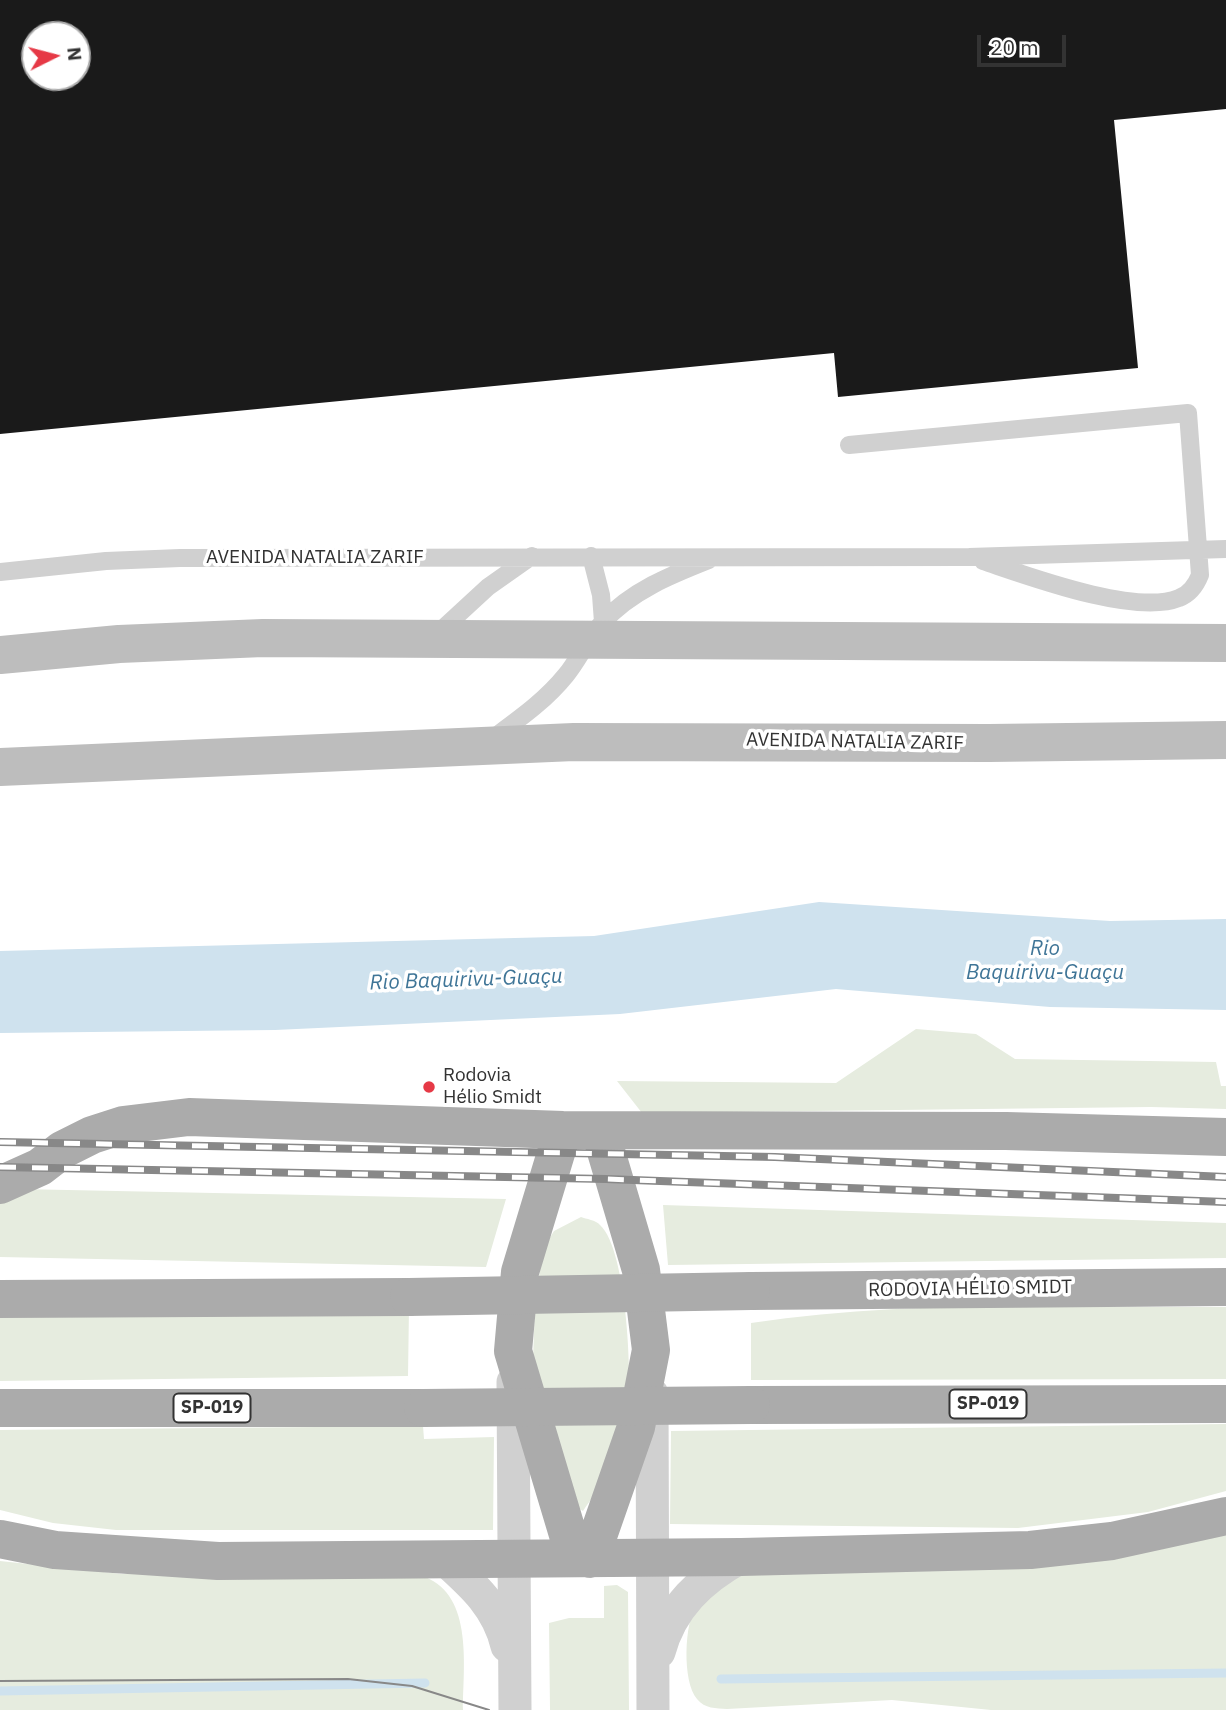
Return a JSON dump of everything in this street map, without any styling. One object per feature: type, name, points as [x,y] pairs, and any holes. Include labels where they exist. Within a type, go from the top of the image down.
[{"type":"main road","points":[[0,655],[119,644],[262,638],[430,638],[597,631],[1226,643]]},
{"type":"main road","name":"AVENIDA NATALIA ZARIF","points":[[0,767],[484,746],[750,740],[989,743],[1226,740]]},
{"type":"main road","points":[[0,1185],[40,1167],[62,1150],[92,1135],[156,1118],[581,1130],[1006,1131],[1226,1137]]},
{"type":"main road","points":[[581,1130],[641,1270],[651,1350],[636,1427],[582,1559]]},
{"type":"main road","points":[[581,1130],[520,1272],[513,1351],[582,1559]]},
{"type":"main road","name":"RODOVIA HÉLIO SMIDT","points":[[0,1299],[1226,1287]]},
{"type":"main road","name":"SP-019","points":[[0,1408],[1226,1404]]},
{"type":"main road","points":[[12,1543],[138,1558],[218,1561],[741,1557],[1030,1550],[1112,1541],[1226,1516]]},
{"type":"street","points":[[651,1350],[653,1710]]},
{"type":"street","points":[[513,1351],[515,1694]]},
{"type":"street","points":[[676,1710],[668,1703],[654,1672],[664,1633],[689,1593],[711,1573],[741,1557]]},
{"type":"street","points":[[444,1559],[485,1596],[503,1631],[515,1694]]},
{"type":"lane","points":[[849,445],[1188,413],[1198,550]]},
{"type":"lane","name":"AVENIDA NATALIA ZARIF","points":[[0,572],[106,561],[180,558],[969,557],[1226,549]]},
{"type":"lane","name":"AVENIDA NATALIA ZARIF","points":[[969,557],[1114,598],[1153,603],[1179,598],[1195,588],[1200,575],[1198,550]]},
{"type":"lane","points":[[430,638],[447,628],[488,587],[531,556]]},
{"type":"lane","points":[[591,556],[601,595],[597,631]]},
{"type":"lane","name":"AVENIDA NATALIA ZARIF","points":[[484,746],[543,701],[567,674],[597,631],[660,579],[716,557]]},
{"type":"shaded area","points":[[916,1029],[976,1034],[1015,1059],[1216,1062],[1221,1086],[1226,1086],[1226,1109],[1151,1107],[642,1113],[617,1081],[836,1083]]},
{"type":"shaded area","points":[[19,1189],[506,1199],[486,1267],[0,1257],[0,1196]]},
{"type":"shaded area","points":[[663,1205],[1226,1223],[1226,1258],[668,1265]]},
{"type":"shaded area","points":[[581,1217],[600,1225],[609,1239],[617,1262],[626,1321],[629,1382],[627,1425],[621,1448],[583,1511],[570,1503],[533,1359],[535,1305],[543,1249],[554,1231]]},
{"type":"shaded area","points":[[988,1306],[1226,1307],[1226,1379],[751,1380],[751,1323],[810,1315]]},
{"type":"shaded area","points":[[409,1307],[408,1376],[0,1381],[0,1311]]},
{"type":"shaded area","points":[[1226,1424],[1226,1491],[1148,1512],[1018,1528],[670,1524],[671,1431]]},
{"type":"shaded area","points":[[423,1426],[424,1439],[494,1437],[493,1530],[116,1530],[53,1523],[0,1510],[0,1430]]},
{"type":"shaded area","points":[[1226,1531],[1226,1710],[991,1710],[892,1700],[727,1709],[704,1705],[692,1691],[686,1652],[689,1624],[697,1604],[731,1575]]},
{"type":"shaded area","points":[[0,1561],[122,1574],[393,1569],[425,1577],[441,1586],[452,1600],[459,1616],[464,1654],[463,1710],[0,1710]]},
{"type":"shaded area","points":[[617,1585],[628,1592],[629,1710],[550,1710],[549,1623],[569,1618],[604,1618],[604,1586]]},
{"type":"water","name":"Rio Baquirivu-Guaçu","points":[[819,902],[1110,921],[1226,919],[1226,1010],[1050,1007],[836,989],[620,1014],[275,1030],[0,1033],[0,951],[594,936]]},
{"type":"building","points":[[0,0],[1226,0],[1226,109],[1114,120],[1138,368],[838,397],[834,353],[0,434]]},
{"type":"waterway","points":[[721,1679],[1226,1673]]},
{"type":"waterway","points":[[0,1691],[425,1683]]},
{"type":"tram line","points":[[0,1681],[348,1679],[412,1686],[489,1710]]},
{"type":"railway","points":[[0,1142],[775,1157],[1226,1177]]},
{"type":"railway","points":[[0,1167],[606,1179],[1226,1202]]},
{"type":"place","name":"Rodovia Hélio Smidt","points":[[429,1087]]}]
